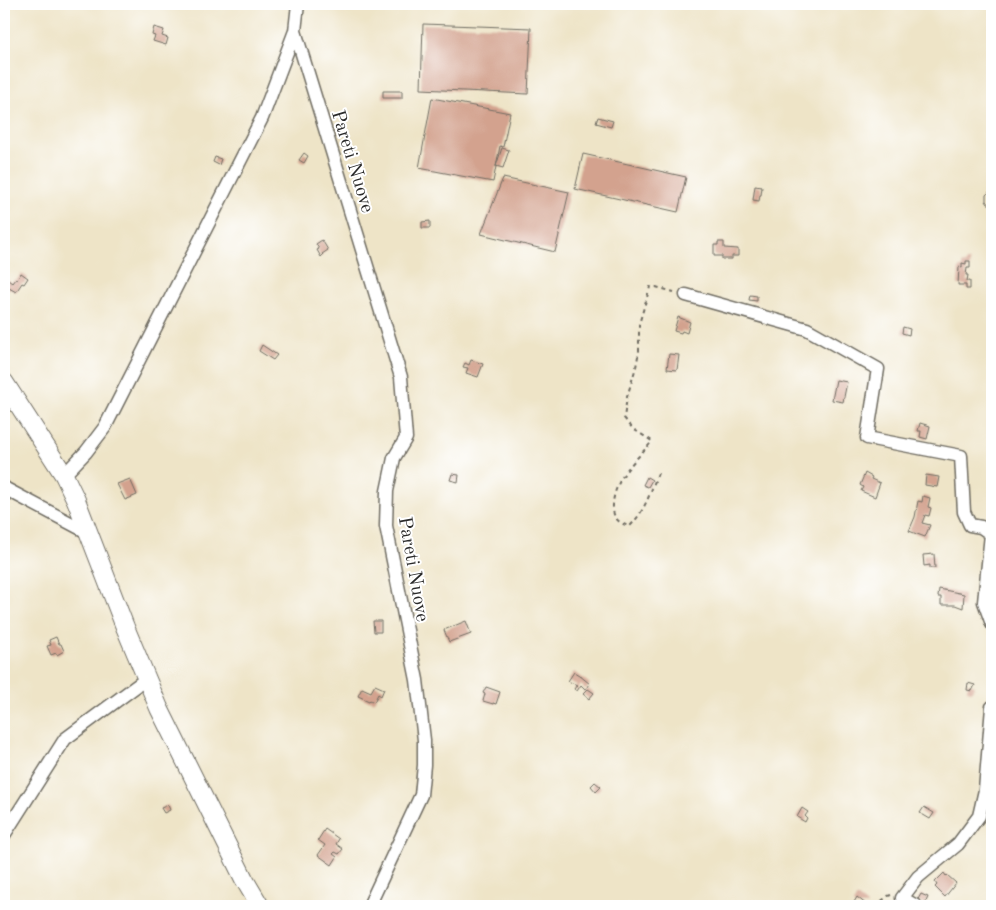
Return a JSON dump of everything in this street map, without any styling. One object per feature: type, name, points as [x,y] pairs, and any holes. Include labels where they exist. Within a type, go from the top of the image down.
[{"type":"main road","points":[[4,382],[64,475],[89,532],[158,708],[244,879],[260,906]]},
{"type":"street","name":"Pareti Nuove","points":[[298,4],[295,31],[401,377],[402,386],[406,438],[394,458],[387,491],[386,526],[417,680],[424,740],[424,765],[421,795],[369,906]]},
{"type":"street","points":[[64,475],[105,428],[262,118],[295,31]]},
{"type":"street","points":[[686,295],[807,329],[878,369],[867,438],[961,456],[964,512],[970,525],[981,527],[991,534],[984,602],[992,624]]},
{"type":"street","points":[[4,487],[6,490],[89,532]]},
{"type":"street","points":[[4,835],[64,739],[146,679]]},
{"type":"street","points":[[916,906],[902,898],[918,877],[958,844],[980,816],[985,790],[992,707]]},
{"type":"path","points":[[658,473],[648,501],[638,517],[630,526],[622,524],[616,518],[613,510],[616,489],[630,466],[648,448],[652,441],[633,429],[624,418],[627,398],[639,352],[639,324],[644,305],[650,287],[656,286],[686,295]]},
{"type":"path","points":[[875,906],[888,896],[896,894],[902,898]]},
{"type":"building","points":[[423,24],[531,28],[528,94],[421,89]]},
{"type":"building","points":[[154,27],[164,30],[162,36],[168,38],[166,45],[153,41],[155,36],[152,35]]},
{"type":"building","points":[[383,91],[402,91],[402,98],[383,98]]},
{"type":"building","points":[[432,98],[510,113],[503,147],[500,146],[493,182],[419,168]]},
{"type":"building","points":[[598,117],[613,121],[611,127],[596,123]]},
{"type":"building","points":[[502,148],[509,150],[503,168],[496,166]]},
{"type":"building","points":[[304,153],[308,156],[304,163],[299,160]]},
{"type":"building","points":[[583,154],[686,177],[678,212],[575,189]]},
{"type":"building","points":[[215,157],[221,159],[219,165],[213,162]]},
{"type":"building","points":[[503,178],[569,192],[555,252],[481,234]]},
{"type":"building","points":[[755,186],[762,187],[759,201],[753,200]]},
{"type":"building","points":[[990,191],[992,193],[992,204],[988,204],[986,195]]},
{"type":"building","points":[[430,221],[430,228],[422,228],[422,222]]},
{"type":"building","points":[[322,240],[328,250],[321,257],[316,244]]},
{"type":"building","points":[[718,242],[724,242],[724,248],[738,249],[738,256],[732,256],[732,259],[722,259],[722,256],[714,256],[714,245],[718,245]]},
{"type":"building","points":[[966,261],[970,261],[970,268],[967,268],[966,275],[968,275],[967,281],[970,281],[970,289],[966,289],[966,285],[958,285],[959,267],[962,268],[962,263],[966,264]]},
{"type":"building","points":[[21,273],[28,278],[24,284],[22,283],[16,292],[9,288],[5,294],[4,277],[12,283],[15,279],[17,280]]},
{"type":"building","points":[[750,295],[757,296],[757,301],[749,300]]},
{"type":"building","points":[[678,317],[690,322],[687,333],[674,331]]},
{"type":"building","points":[[903,327],[910,329],[909,335],[902,333]]},
{"type":"building","points":[[262,345],[277,355],[273,360],[259,351]]},
{"type":"building","points":[[669,354],[679,355],[677,370],[667,369]]},
{"type":"building","points":[[471,360],[483,364],[478,377],[466,373],[468,368],[463,367],[465,363],[469,365]]},
{"type":"building","points":[[836,380],[847,382],[843,402],[832,400]]},
{"type":"building","points":[[920,423],[930,426],[927,439],[920,437],[921,431],[918,431]]},
{"type":"building","points":[[865,473],[872,477],[871,479],[880,483],[875,497],[861,491],[863,487],[860,485]]},
{"type":"building","points":[[452,474],[459,475],[458,482],[450,480]]},
{"type":"building","points":[[926,475],[939,477],[937,487],[925,485]]},
{"type":"building","points":[[647,477],[652,480],[648,487],[643,485]]},
{"type":"building","points":[[130,479],[137,495],[125,500],[117,484]]},
{"type":"building","points":[[923,496],[930,498],[928,507],[931,508],[929,516],[925,515],[922,523],[930,525],[925,537],[909,531],[915,517],[918,501],[922,502]]},
{"type":"building","points":[[934,554],[935,568],[930,568],[930,565],[924,566],[923,555]]},
{"type":"building","points":[[939,589],[964,594],[963,608],[955,605],[941,605],[941,597],[938,597]]},
{"type":"building","points":[[373,621],[381,621],[381,632],[374,632]]},
{"type":"building","points":[[466,621],[471,634],[449,642],[444,630]]},
{"type":"building","points":[[56,637],[64,651],[57,655],[56,653],[51,655],[47,646],[51,645],[49,640]]},
{"type":"building","points":[[574,672],[590,684],[587,688],[585,689],[581,685],[577,691],[574,689],[577,685],[568,681]]},
{"type":"building","points":[[968,683],[975,685],[972,691],[967,690]]},
{"type":"building","points":[[375,685],[384,689],[381,696],[378,694],[374,702],[358,696],[362,688],[371,692]]},
{"type":"building","points":[[486,687],[500,692],[496,704],[483,701],[485,694],[483,693]]},
{"type":"building","points":[[588,689],[594,693],[589,699],[583,694]]},
{"type":"building","points":[[595,782],[601,787],[596,792],[591,786]]},
{"type":"building","points":[[168,805],[170,810],[164,813],[161,808]]},
{"type":"building","points":[[924,807],[934,813],[930,819],[920,813]]},
{"type":"building","points":[[802,808],[808,812],[805,816],[807,818],[805,822],[797,817]]},
{"type":"building","points":[[325,829],[339,839],[336,844],[343,849],[339,854],[335,852],[333,854],[337,857],[332,865],[318,855],[325,845],[318,840]]},
{"type":"building","points":[[944,873],[956,883],[945,897],[935,887],[937,885],[935,882]]},
{"type":"building","points":[[921,894],[928,897],[925,904],[917,901]]},
{"type":"building","points":[[857,897],[867,905],[856,906],[853,904]]}]
